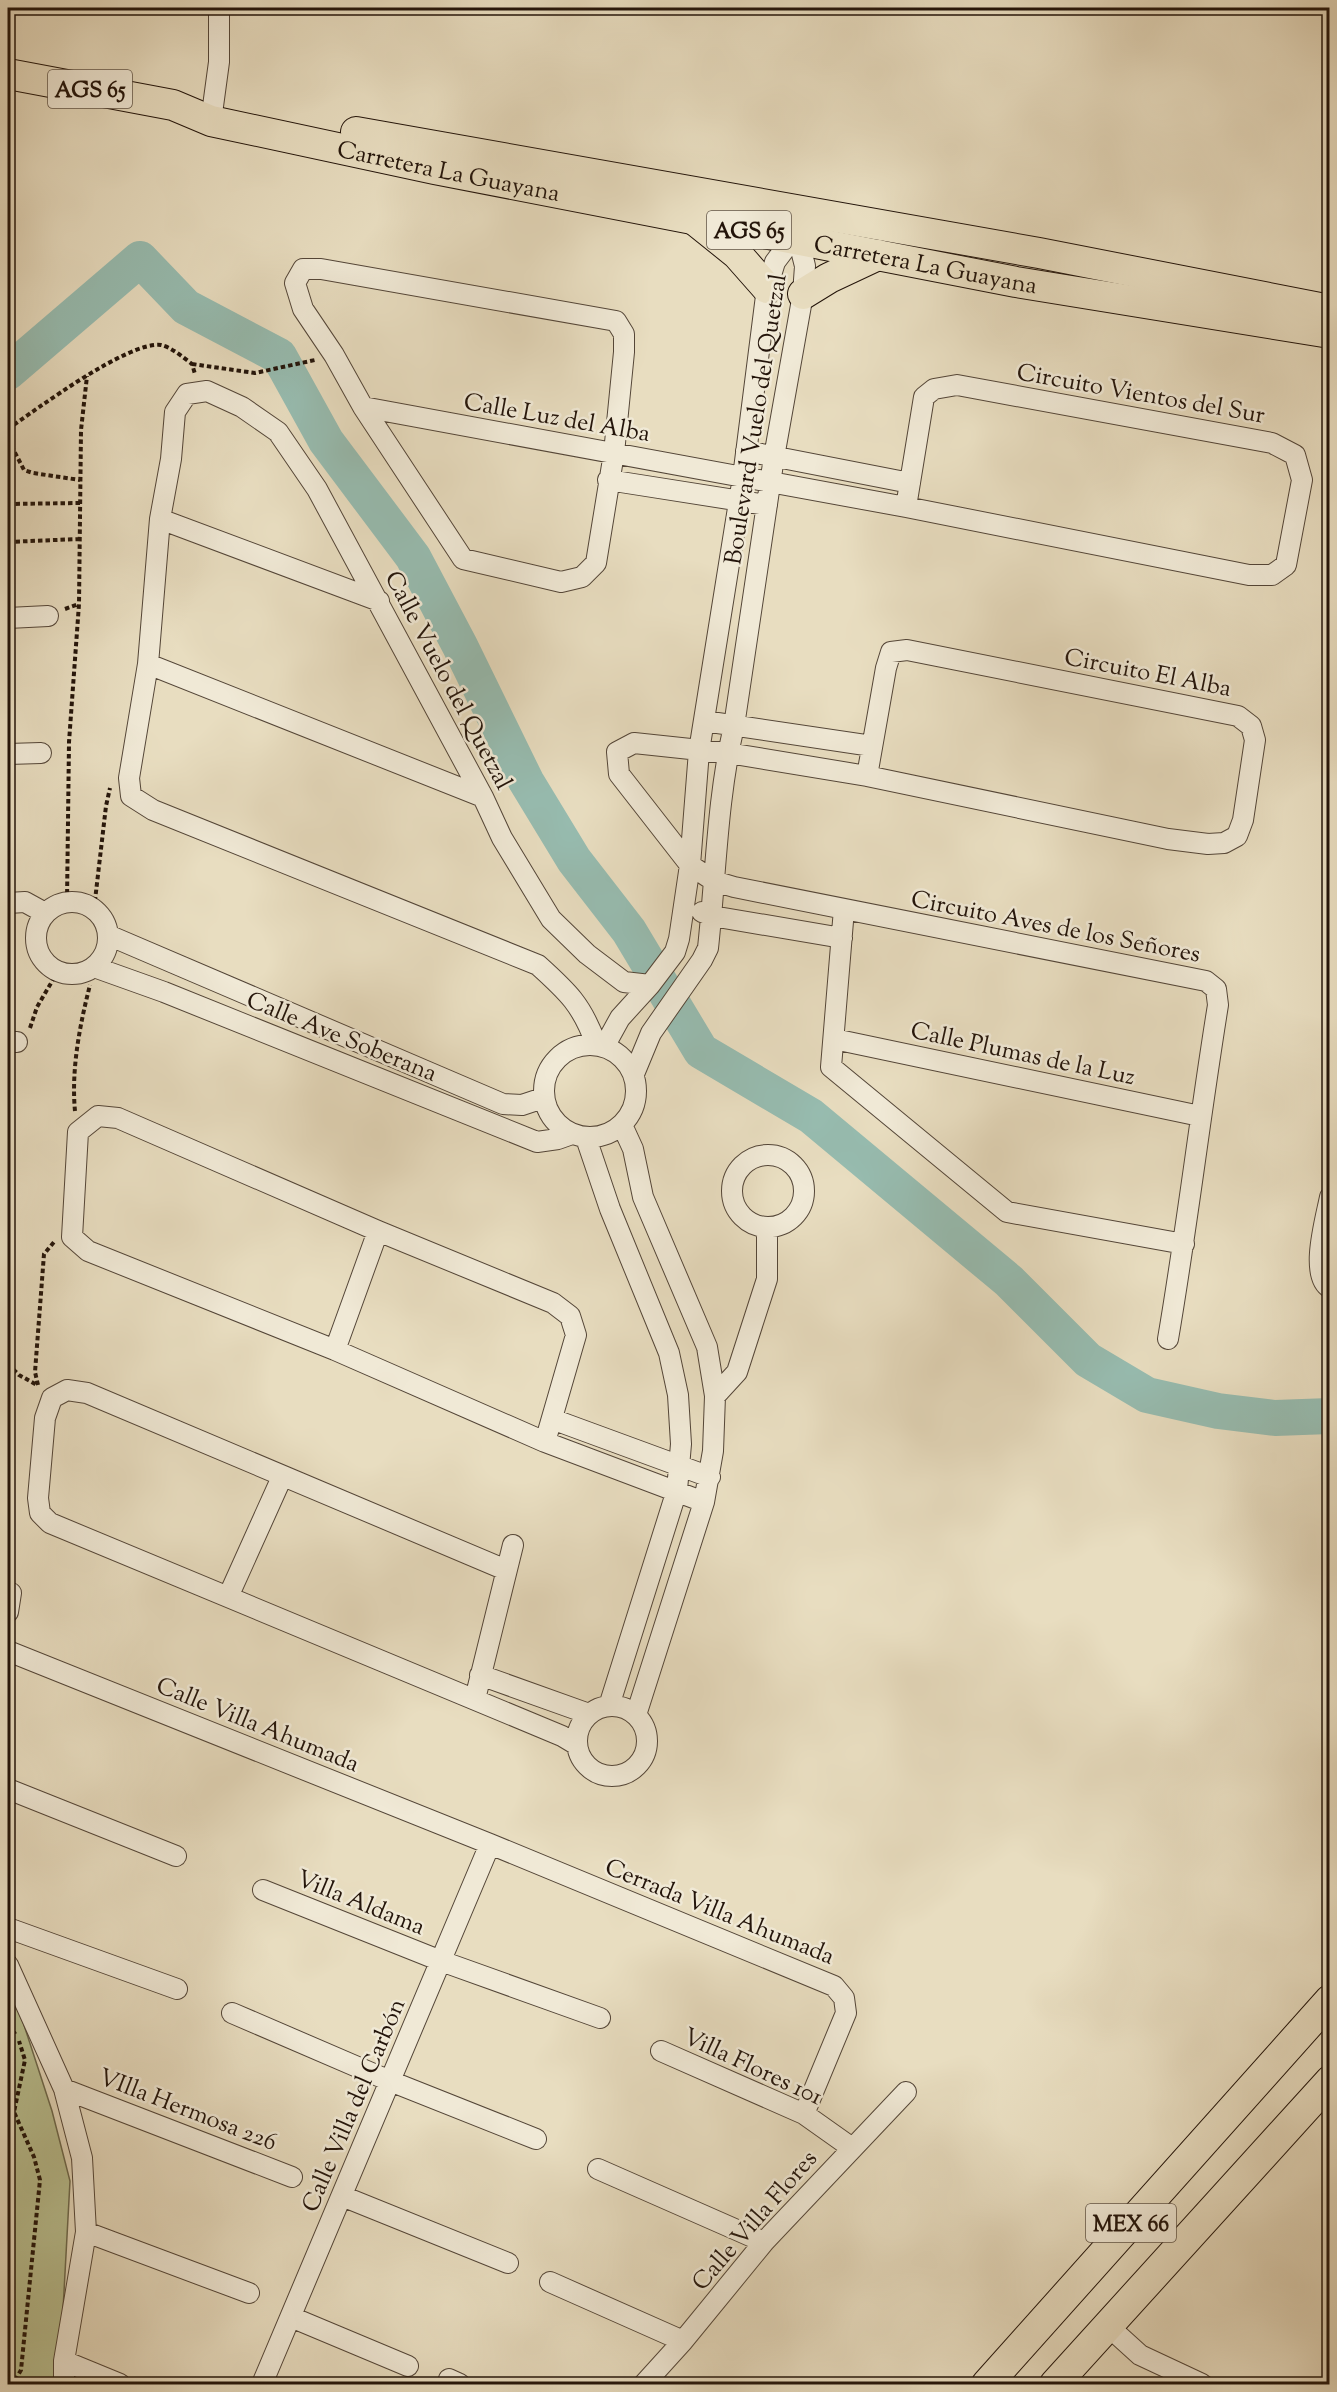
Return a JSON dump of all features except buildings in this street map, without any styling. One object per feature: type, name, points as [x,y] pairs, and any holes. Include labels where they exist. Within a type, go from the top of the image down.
[{"type":"main road","name":"Carretera La Guayana","points":[[8,74],[212,112],[348,131],[597,174],[1039,253],[1329,310]]},
{"type":"main road","name":"Carretera La Guayana","points":[[212,112],[435,169],[1016,282],[1329,333]]},
{"type":"main road","points":[[597,174],[625,189],[783,225],[793,238],[801,231],[810,228],[1010,256],[1039,253]]},
{"type":"main road","points":[[694,219],[737,254],[766,288]]},
{"type":"main road","points":[[803,294],[829,278],[878,255]]},
{"type":"main road","name":"MEX 66","points":[[987,2385],[1329,2000]]},
{"type":"main road","name":"MEX 66","points":[[1055,2385],[1329,2081]]},
{"type":"street","points":[[212,112],[219,62],[219,8]]},
{"type":"street","name":"Boulevard Vuelo del Quetzal","points":[[600,1046],[675,951],[685,905],[699,751],[746,451],[766,288],[775,262],[793,238],[801,250],[805,266],[803,294],[774,457],[728,753],[708,948],[651,1033],[633,1074]]},
{"type":"street","points":[[303,269],[321,269],[616,321],[624,334],[624,352],[614,453],[596,563],[582,577],[561,582],[462,560],[363,407],[334,355],[303,309],[295,283],[303,269]]},
{"type":"street","points":[[766,288],[803,294]]},
{"type":"street","name":"Circuito Vientos del Sur","points":[[771,482],[1249,575],[1272,575],[1286,565],[1302,480],[1295,455],[1272,442],[957,385],[934,389],[924,397],[906,507]]},
{"type":"street","points":[[207,391],[187,394],[175,412],[171,459],[160,519],[148,664],[129,778],[131,796],[153,810],[538,965],[568,992],[587,1018],[600,1046]]},
{"type":"street","name":"Calle Vuelo del Quetzal","points":[[207,391],[242,407],[278,432],[317,489],[483,797],[502,838],[551,919],[587,954],[624,982],[650,985]]},
{"type":"street","name":"Calle Luz del Alba","points":[[363,407],[771,482]]},
{"type":"street","points":[[746,451],[910,483]]},
{"type":"street","points":[[608,480],[767,505]]},
{"type":"street","points":[[160,519],[379,601]]},
{"type":"street","points":[[8,618],[48,616]]},
{"type":"street","name":"Circuito El Alba","points":[[699,751],[728,753],[867,776],[1168,839],[1209,844],[1224,843],[1237,836],[1243,820],[1255,740],[1251,726],[1238,716],[907,650],[891,652],[886,668],[867,776]]},
{"type":"street","points":[[148,664],[483,797]]},
{"type":"street","points":[[704,721],[872,746]]},
{"type":"street","name":"Circuito Aves de los Señores","points":[[699,751],[634,743],[617,752],[619,774],[690,865],[714,881],[734,887],[1206,981],[1216,989],[1218,1005],[1168,1339]]},
{"type":"street","points":[[8,754],[41,753]]},
{"type":"street","points":[[67,901],[82,903],[94,909],[104,921],[108,935],[105,953],[94,967],[82,973],[69,974],[55,970],[37,951],[35,938],[38,924],[45,913],[55,905],[67,901]]},
{"type":"street","points":[[8,903],[25,902],[45,913]]},
{"type":"street","points":[[685,905],[712,916],[842,938]]},
{"type":"street","points":[[844,909],[831,1067],[1007,1212],[1184,1244]]},
{"type":"street","name":"Calle Ave Soberana","points":[[108,935],[503,1104],[522,1105],[543,1098]]},
{"type":"street","name":"Calle Ave Soberana","points":[[94,967],[164,992],[537,1142],[579,1136]]},
{"type":"street","name":"Calle Plumas de la Luz","points":[[834,1039],[1200,1116]]},
{"type":"street","points":[[600,1046],[612,1049],[625,1060],[633,1074],[637,1092],[634,1107],[622,1125],[609,1134],[579,1136],[558,1125],[549,1113],[543,1098],[547,1070],[557,1057],[570,1048],[600,1046]]},
{"type":"street","points":[[545,1442],[576,1335],[570,1316],[553,1303],[378,1231],[118,1118],[98,1116],[78,1132],[72,1237],[87,1251],[335,1350],[545,1442],[704,1502]]},
{"type":"street","points":[[622,1125],[633,1149],[643,1197],[680,1278],[707,1347],[716,1396],[710,1478],[704,1502],[636,1715]]},
{"type":"street","points":[[579,1136],[669,1353],[678,1395],[681,1444],[677,1491],[609,1706]]},
{"type":"street","points":[[1329,1197],[1319,1263],[1319,1275],[1329,1288]]},
{"type":"street","points":[[716,1396],[737,1372],[767,1279],[766,1227]]},
{"type":"street","points":[[335,1350],[378,1231]]},
{"type":"street","points":[[506,1570],[87,1393],[67,1390],[52,1398],[45,1418],[38,1498],[40,1513],[50,1522],[475,1699],[562,1736],[577,1745]]},
{"type":"street","points":[[552,1419],[710,1478]]},
{"type":"street","points":[[228,1597],[282,1477]]},
{"type":"street","points":[[475,1699],[513,1545]]},
{"type":"street","points":[[8,1612],[11,1593]]},
{"type":"street","name":"Calle Villa Ahumada","points":[[8,1651],[490,1844]]},
{"type":"street","points":[[480,1675],[589,1714]]},
{"type":"street","points":[[609,1706],[628,1710],[636,1715],[647,1733],[645,1754],[633,1770],[623,1774],[603,1775],[593,1770],[585,1764],[577,1745],[582,1723],[589,1714],[609,1706]]},
{"type":"street","points":[[8,1789],[176,1857]]},
{"type":"street","name":"Calle Villa del Carbón","points":[[262,2385],[490,1844]]},
{"type":"street","name":"Cerrada Villa Ahumada","points":[[490,1844],[834,1986],[844,1998],[846,2013],[804,2114]]},
{"type":"street","name":"Villa Aldama","points":[[262,1890],[441,1961],[600,2018]]},
{"type":"street","points":[[8,1928],[177,1989]]},
{"type":"street","points":[[8,1965],[64,2089],[82,2158],[86,2232],[64,2361],[64,2385]]},
{"type":"street","points":[[232,2013],[390,2081],[536,2139]]},
{"type":"street","name":"Villa Flores 101","points":[[661,2051],[804,2114],[852,2148]]},
{"type":"street","name":"VIlla Hermosa 226","points":[[64,2089],[292,2177]]},
{"type":"street","name":"Calle Villa Flores","points":[[644,2385],[764,2242],[906,2092]]},
{"type":"street","points":[[598,2169],[764,2242]]},
{"type":"street","points":[[342,2196],[508,2263]]},
{"type":"street","points":[[86,2232],[249,2293]]},
{"type":"street","points":[[550,2282],[683,2341]]},
{"type":"street","points":[[291,2317],[408,2366]]},
{"type":"street","points":[[1108,2326],[1140,2355],[1202,2385]]},
{"type":"street","points":[[64,2361],[120,2385]]},
{"type":"path","points":[[8,429],[87,376],[122,356],[148,345],[163,345],[192,364],[255,374],[334,355]]},
{"type":"path","points":[[192,364],[196,380],[207,391]]},
{"type":"path","points":[[67,901],[69,742],[79,604],[81,430],[87,376]]},
{"type":"path","points":[[8,439],[24,470],[80,480]]},
{"type":"path","points":[[8,504],[80,503]]},
{"type":"path","points":[[8,542],[79,539]]},
{"type":"path","points":[[94,909],[107,793],[115,778],[129,778]]},
{"type":"path","points":[[78,1132],[74,1084],[84,1005],[94,967]]},
{"type":"path","points":[[12,1042],[30,1029],[37,1007],[54,978],[69,974]]},
{"type":"path","points":[[37,1385],[34,1372],[44,1254],[52,1242],[72,1237]]},
{"type":"path","points":[[8,1364],[19,1375],[37,1385],[45,1395],[52,1398]]},
{"type":"path","points":[[8,2018],[25,2060],[14,2112],[34,2157],[40,2180],[21,2370],[13,2384],[10,2385]]},
{"type":"green space","points":[[8,1987],[23,2022],[52,2111],[70,2181],[59,2384],[8,2384]]},
{"type":"waterway","points":[[8,372],[140,259],[186,307],[279,356],[326,441],[413,557],[460,646],[526,781],[574,860],[629,931],[701,1051],[811,1116],[1009,1281],[1088,1360],[1147,1395],[1218,1411],[1275,1418],[1330,1416]]}]
